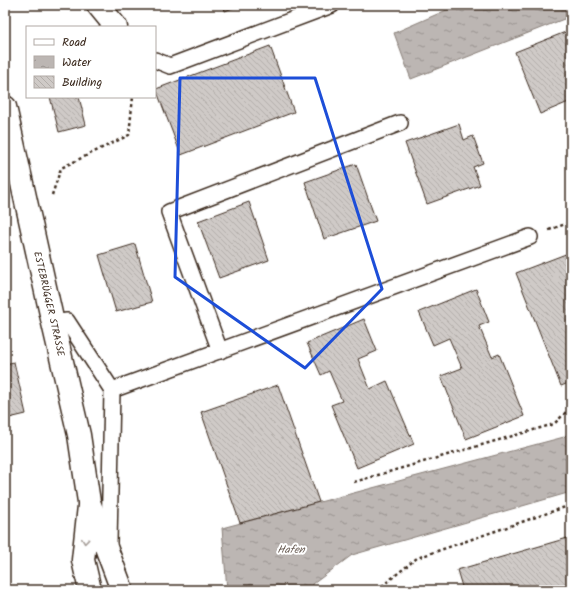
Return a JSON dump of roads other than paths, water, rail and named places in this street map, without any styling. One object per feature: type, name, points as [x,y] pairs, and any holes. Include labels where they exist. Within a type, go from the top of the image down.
[{"type":"street","points":[[98,5],[115,26]]},
{"type":"street","name":"ESTEBRÜGGER STRASSE","points":[[5,107],[79,435],[89,502],[122,590]]},
{"type":"street","name":"ESTEBRÜGGER STRASSE","points":[[89,502],[83,560],[90,590]]},
{"type":"lane","points":[[156,60],[170,66],[332,5]]},
{"type":"lane","points":[[220,351],[169,212],[400,123]]},
{"type":"lane","points":[[112,390],[530,237]]},
{"type":"lane","points":[[53,324],[67,321],[112,390],[108,553]]},
{"type":"water","points":[[458,5],[571,5],[571,21],[564,19],[411,79],[394,33]]},
{"type":"water","name":"Hafen","points":[[571,430],[571,492],[352,555],[313,584],[313,590],[227,590],[222,528],[564,437]]}]
